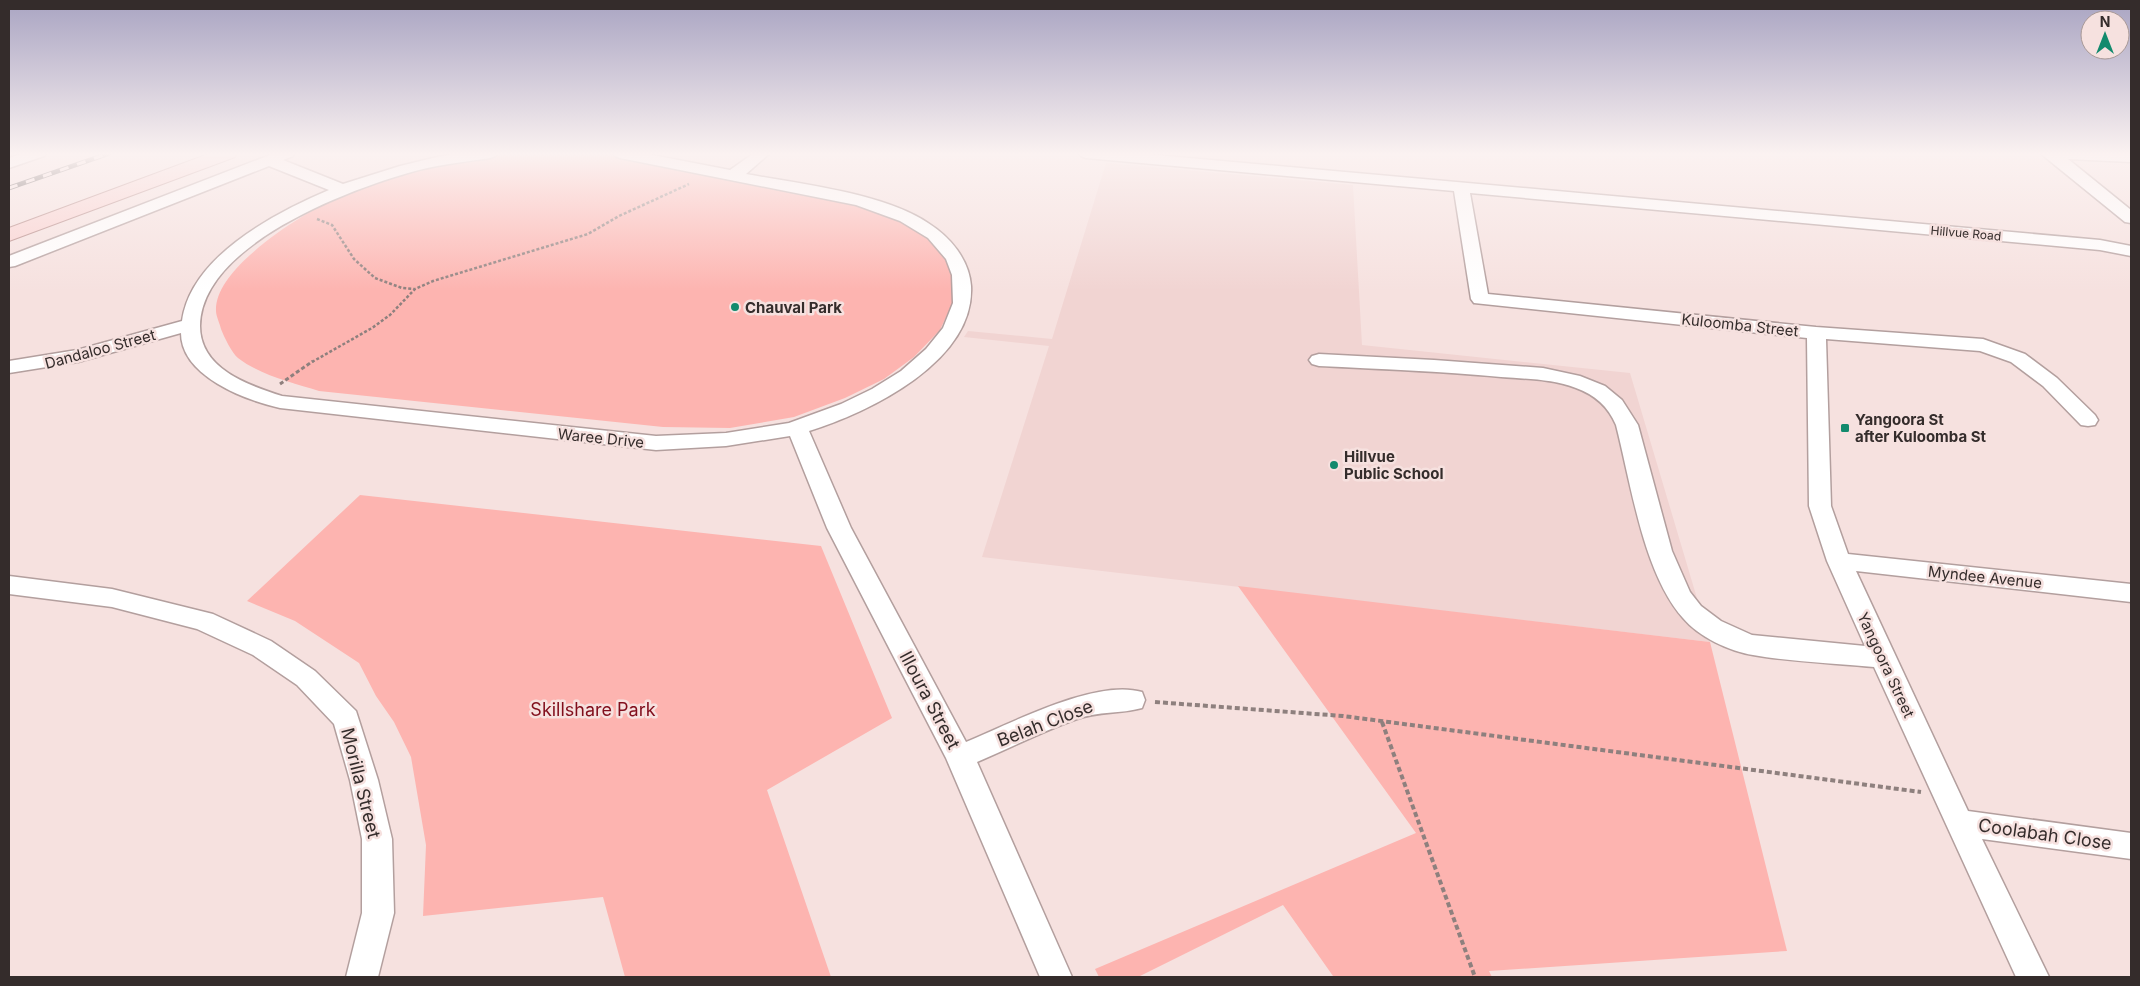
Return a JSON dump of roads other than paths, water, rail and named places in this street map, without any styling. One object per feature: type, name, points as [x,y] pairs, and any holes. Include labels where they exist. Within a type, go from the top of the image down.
[{"type":"main road","points":[[9,235],[105,199]]},
{"type":"street","points":[[9,262],[170,199]]},
{"type":"street","name":"Waree Drive","points":[[323,199],[298,210],[254,236],[216,269],[200,290],[193,307],[190,324],[192,347],[205,365],[238,388],[280,402],[314,408],[656,444],[699,444],[747,438],[797,427],[874,396],[928,360],[948,338],[960,314],[963,298],[963,282],[958,264],[948,248],[934,234],[914,221],[884,208],[849,199]]},
{"type":"street","name":"Kuloomba Street","points":[[1463,199],[1480,299],[1816,333],[1983,345],[2018,358],[2050,382],[2088,420]]},
{"type":"street","name":"Hillvue Road","points":[[1584,199],[2100,245],[2131,245]]},
{"type":"street","points":[[2107,199],[2131,218]]},
{"type":"street","name":"Hillvue Road","points":[[2100,245],[2131,251]]},
{"type":"street","name":"Dandaloo Street","points":[[9,367],[38,365],[72,358],[190,324]]},
{"type":"street","name":"Yangoora Street","points":[[1816,333],[1820,506],[1839,562],[1946,796],[2033,977]]},
{"type":"street","points":[[1320,360],[1452,366],[1516,372],[1580,382],[1597,390],[1612,400],[1622,411],[1658,544],[1673,582],[1692,612],[1712,627],[1738,641],[1752,645],[1883,658]]},
{"type":"street","name":"Illoura Street","points":[[797,427],[839,528],[960,757],[1056,977]]},
{"type":"street","name":"Myndee Avenue","points":[[1839,562],[2131,593]]},
{"type":"street","name":"Morilla Street","points":[[9,585],[112,598],[204,621],[262,648],[306,678],[346,719],[364,780],[377,839],[378,913],[362,977]]},
{"type":"street","name":"Belah Close","points":[[960,757],[1072,709],[1102,702],[1132,700]]},
{"type":"street","name":"Coolabah Close","points":[[1959,822],[2131,846]]},
{"type":"place","name":"Chauval Park","points":[[735,307]]},
{"type":"place","name":"Yangoora St after Kuloomba St","points":[[1845,428]]},
{"type":"place","name":"Hillvue Public School","points":[[1334,465]]},
{"type":"park label","name":"Skillshare Park","points":[[593,709]]}]
